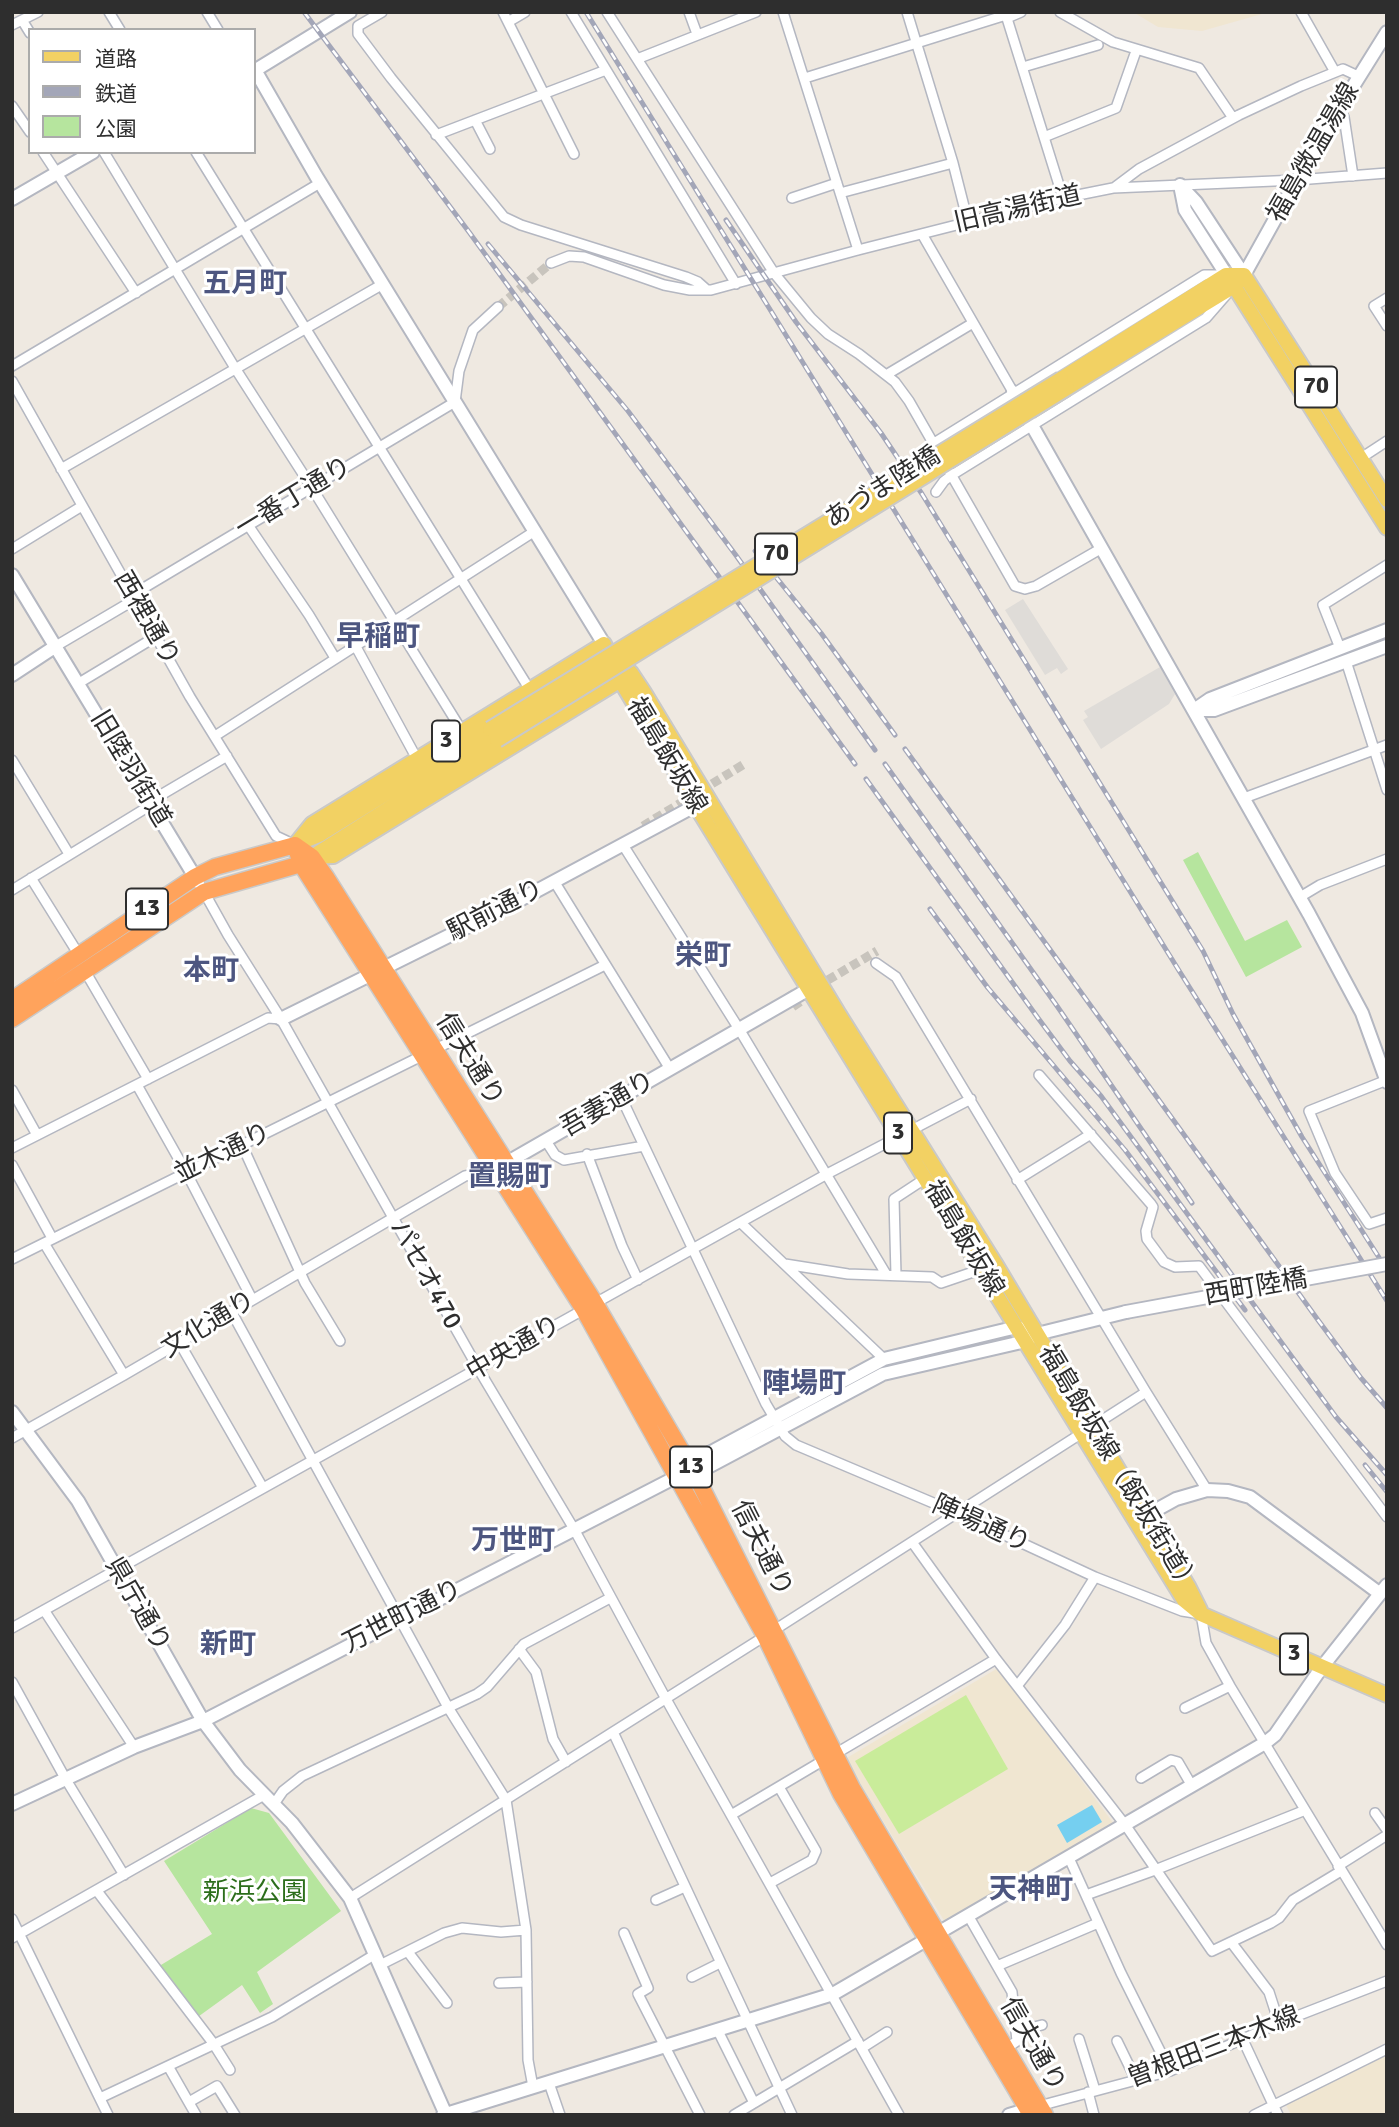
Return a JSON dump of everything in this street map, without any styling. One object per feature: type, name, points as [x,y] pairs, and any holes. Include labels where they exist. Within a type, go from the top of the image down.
[{"type":"highway","name":"信夫通り","points":[[295,845],[589,1307],[687,1471],[770,1633],[829,1757],[1036,2111]]},
{"type":"highway","name":"13","points":[[12,1000],[195,877],[215,867],[295,845]]},
{"type":"highway","name":"13","points":[[12,1019],[204,892],[307,860]]},
{"type":"highway","name":"信夫通り","points":[[933,1936],[1007,2048],[1036,2111]]},
{"type":"main road","name":"あづま陸橋","points":[[494,734],[1235,279]]},
{"type":"main road","name":"70","points":[[1235,279],[1385,492]]},
{"type":"main road","name":"70","points":[[1235,279],[1387,528]]},
{"type":"main road","name":"福島飯坂線","points":[[604,644],[1031,1338]]},
{"type":"main road","name":"3","points":[[295,845],[312,824],[604,644]]},
{"type":"main road","name":"福島飯坂線","points":[[307,860],[332,856],[626,677]]},
{"type":"main road","name":"70","points":[[295,845],[319,835],[494,734]]},
{"type":"main road","name":"70","points":[[307,860],[494,734]]},
{"type":"main road","name":"福島飯坂線","points":[[905,1132],[926,1178],[1017,1327],[1031,1338]]},
{"type":"main road","name":"福島飯坂線（飯坂街道）","points":[[1031,1338],[1140,1519],[1188,1586],[1202,1614],[1387,1695]]},
{"type":"street","points":[[17,22],[38,12]]},
{"type":"street","points":[[109,12],[119,28]]},
{"type":"street","points":[[207,12],[217,28]]},
{"type":"street","points":[[382,12],[358,26],[358,34],[436,135],[504,216],[521,225],[686,277],[707,290]]},
{"type":"street","points":[[503,12],[574,154]]},
{"type":"street","points":[[508,22],[525,12]]},
{"type":"street","points":[[571,12],[736,284]]},
{"type":"street","points":[[607,12],[774,273],[811,318],[828,334],[886,375],[909,401],[1016,586],[1020,589],[1036,586],[1102,548]]},
{"type":"street","points":[[689,12],[697,34]]},
{"type":"street","points":[[637,59],[756,12]]},
{"type":"street","points":[[783,12],[858,250]]},
{"type":"street","points":[[907,12],[968,222]]},
{"type":"street","points":[[805,78],[1021,12]]},
{"type":"street","points":[[1060,12],[1113,43],[1199,68],[1233,118]]},
{"type":"street","points":[[1301,12],[1335,72]]},
{"type":"street","points":[[256,69],[346,15]]},
{"type":"street","points":[[1006,15],[1063,198]]},
{"type":"street","name":"福島微温湯線","points":[[1235,279],[1387,32]]},
{"type":"street","points":[[1023,67],[1098,45]]},
{"type":"street","points":[[1044,137],[1116,108],[1136,51]]},
{"type":"street","points":[[1114,188],[1139,169],[1233,118],[1343,69],[1358,76]]},
{"type":"street","points":[[436,135],[606,70]]},
{"type":"street","points":[[256,73],[320,183],[604,644]]},
{"type":"street","points":[[12,106],[28,129]]},
{"type":"street","points":[[1338,110],[1344,117],[1353,176]]},
{"type":"street","points":[[475,120],[489,149]]},
{"type":"street","points":[[44,154],[136,293]]},
{"type":"street","points":[[12,200],[90,154]]},
{"type":"street","points":[[105,154],[174,270],[462,731]]},
{"type":"street","points":[[197,154],[530,690]]},
{"type":"street","points":[[792,198],[953,163]]},
{"type":"street","name":"旧高湯街道","points":[[551,263],[569,256],[584,257],[664,285],[707,290],[922,233],[1114,188],[1387,173]]},
{"type":"street","points":[[12,366],[320,183]]},
{"type":"street","points":[[1180,185],[1196,202],[1235,279]]},
{"type":"street","points":[[1180,185],[1185,210],[1235,279]]},
{"type":"street","points":[[922,233],[1181,685],[1362,1013],[1387,1081],[1309,1111],[1335,1173],[1369,1224],[1387,1218]]},
{"type":"street","points":[[933,443],[1204,275],[1235,279]]},
{"type":"street","points":[[936,492],[952,475],[1206,318],[1235,279]]},
{"type":"street","points":[[61,469],[383,284]]},
{"type":"street","points":[[1387,298],[1374,306],[1387,326]]},
{"type":"street","points":[[455,402],[459,371],[473,330],[498,307]]},
{"type":"street","points":[[886,375],[973,323]]},
{"type":"street","name":"西裡通り","points":[[12,381],[190,697],[276,836],[295,845]]},
{"type":"street","name":"一番丁通り","points":[[56,646],[129,603],[132,594],[455,402]]},
{"type":"street","points":[[1360,458],[1387,441]]},
{"type":"street","points":[[12,549],[82,506]]},
{"type":"street","points":[[248,525],[335,658]]},
{"type":"street","points":[[215,736],[535,531]]},
{"type":"street","points":[[1340,648],[1323,605],[1387,565]]},
{"type":"street","name":"旧陸羽街道","points":[[12,575],[204,892]]},
{"type":"street","points":[[1194,710],[1210,699],[1387,630]]},
{"type":"street","points":[[79,683],[157,636]]},
{"type":"street","points":[[355,645],[417,758]]},
{"type":"street","points":[[12,675],[56,646]]},
{"type":"street","points":[[1194,710],[1214,710],[1387,646]]},
{"type":"street","points":[[1346,662],[1387,790]]},
{"type":"street","points":[[1244,798],[1387,745]]},
{"type":"street","points":[[12,890],[227,756]]},
{"type":"street","points":[[12,760],[69,854]]},
{"type":"street","name":"駅前通り","points":[[281,1019],[702,803]]},
{"type":"street","points":[[623,845],[891,1274]]},
{"type":"street","points":[[1300,897],[1320,885],[1387,859]]},
{"type":"street","points":[[32,878],[79,955]]},
{"type":"street","points":[[554,881],[670,1069]]},
{"type":"street","name":"パセオ470","points":[[204,892],[281,1019],[479,1370],[574,1529],[899,2115]]},
{"type":"street","points":[[876,963],[896,977],[1207,1490]]},
{"type":"street","name":"並木通り","points":[[12,1259],[605,965]]},
{"type":"street","points":[[85,971],[148,1079]]},
{"type":"street","name":"吾妻通り","points":[[392,1217],[465,1176],[500,1166],[814,986]]},
{"type":"street","points":[[12,1147],[268,1018],[281,1019]]},
{"type":"street","points":[[1039,1075],[1151,1204],[1153,1207],[1146,1231],[1147,1239],[1164,1262],[1175,1267],[1199,1266],[1387,1517]]},
{"type":"street","points":[[137,1085],[252,1299]]},
{"type":"street","points":[[12,1090],[37,1135]]},
{"type":"street","points":[[621,1097],[776,1423],[884,1359],[1017,1327]]},
{"type":"street","name":"中央通り","points":[[12,1628],[827,1174],[971,1099]]},
{"type":"street","points":[[1017,1180],[1091,1134]]},
{"type":"street","points":[[546,1140],[555,1155],[564,1160],[644,1146]]},
{"type":"street","points":[[242,1144],[299,1272],[340,1341]]},
{"type":"street","points":[[587,1154],[638,1280]]},
{"type":"street","points":[[12,1165],[48,1240],[124,1375]]},
{"type":"street","points":[[891,1274],[894,1199],[926,1178]]},
{"type":"street","name":"文化通り","points":[[12,1438],[392,1217]]},
{"type":"street","points":[[741,1223],[884,1359]]},
{"type":"street","points":[[786,1264],[848,1274],[932,1277],[941,1283],[982,1269]]},
{"type":"street","name":"西町陸橋","points":[[776,1423],[883,1374],[1126,1312],[1387,1264]]},
{"type":"street","points":[[231,1311],[449,1709],[506,1800],[526,1930],[528,2060],[533,2087]]},
{"type":"street","points":[[179,1342],[263,1488]]},
{"type":"street","points":[[349,1898],[1146,1392]]},
{"type":"street","name":"県庁通り","points":[[12,1412],[78,1501],[203,1721],[240,1770],[274,1804]]},
{"type":"street","name":"万世町通り","points":[[12,1804],[134,1747],[203,1721],[776,1423]]},
{"type":"street","name":"陣場通り","points":[[776,1423],[796,1445],[957,1513],[1095,1577],[1182,1611],[1202,1614]]},
{"type":"street","points":[[610,1598],[524,1644],[487,1687],[449,1709],[302,1776],[283,1791],[274,1804],[349,1898],[445,2114],[833,1994],[1265,1743],[1275,1735],[1322,1667],[1383,1589],[1250,1497],[1228,1491],[1207,1490],[1176,1499],[1140,1519]]},
{"type":"street","points":[[912,1542],[996,1659],[1126,1826],[1212,1951],[1271,1923],[1293,1900],[1387,1833],[1375,1813]]},
{"type":"street","points":[[1017,1686],[1065,1625],[1095,1577]]},
{"type":"street","points":[[44,1609],[134,1747]]},
{"type":"street","points":[[1202,1614],[1206,1643],[1230,1686],[1387,1945]]},
{"type":"street","points":[[519,1649],[530,1660],[536,1672],[553,1739],[566,1762]]},
{"type":"street","points":[[731,1815],[996,1659]]},
{"type":"street","points":[[12,1682],[65,1778],[124,1875]]},
{"type":"street","points":[[1185,1708],[1230,1686]]},
{"type":"street","points":[[613,1732],[792,2115]]},
{"type":"street","points":[[1141,1778],[1171,1760],[1178,1762],[1192,1786]]},
{"type":"street","points":[[770,1884],[812,1860],[816,1852],[779,1787]]},
{"type":"street","points":[[16,1936],[264,1795]]},
{"type":"street","points":[[1086,1895],[1304,1811]]},
{"type":"street","points":[[1069,1858],[1170,2071]]},
{"type":"street","points":[[656,1900],[685,1887]]},
{"type":"street","points":[[97,1891],[214,2043],[230,2070]]},
{"type":"street","points":[[969,1917],[1012,1992],[1018,2031],[1017,2041],[1007,2048]]},
{"type":"street","points":[[12,1919],[16,1936],[108,2115]]},
{"type":"street","points":[[997,1966],[1098,1923]]},
{"type":"street","points":[[100,2098],[271,2017],[377,1960],[408,1952],[444,1933],[462,1928],[500,1932],[526,1930]]},
{"type":"street","points":[[624,1933],[648,1988],[638,1994],[700,2115]]},
{"type":"street","points":[[1231,1942],[1269,1992],[1279,2023]]},
{"type":"street","points":[[408,1952],[447,2004]]},
{"type":"street","points":[[692,1976],[720,1963]]},
{"type":"street","name":"曽根田三本木線","points":[[1036,2111],[1091,2091],[1170,2071],[1279,2023],[1387,1981]]},
{"type":"street","points":[[499,1983],[527,1982]]},
{"type":"street","points":[[1018,2031],[1042,2025]]},
{"type":"street","points":[[717,2029],[754,2103]]},
{"type":"street","points":[[734,2115],[887,2032]]},
{"type":"street","points":[[1079,2039],[1094,2115]]},
{"type":"street","points":[[1243,2039],[1278,2115]]},
{"type":"street","points":[[1117,2041],[1136,2080]]},
{"type":"street","points":[[1254,2115],[1387,2049]]},
{"type":"street","points":[[168,2066],[196,2115]]},
{"type":"street","points":[[550,2083],[560,2115]]},
{"type":"street","points":[[189,2102],[217,2085],[235,2115]]},
{"type":"street","points":[[1009,2115],[1036,2111]]},
{"type":"shaded area","points":[[1133,12],[1269,12],[1202,31],[1158,27]]},
{"type":"shaded area","points":[[1023,599],[1068,669],[1061,674],[1057,668],[1045,675],[1005,610]]},
{"type":"shaded area","points":[[1160,667],[1175,694],[1169,704],[1101,749],[1083,720],[1088,717],[1084,711]]},
{"type":"shaded area","points":[[998,1668],[1114,1824],[945,1922],[845,1759]]},
{"type":"shaded area","points":[[1387,2053],[1387,2115],[1291,2115],[1285,2103]]},
{"type":"green space","points":[[1198,852],[1245,941],[1287,920],[1302,947],[1246,977],[1183,860]]},
{"type":"green space","points":[[966,1695],[1008,1769],[899,1834],[855,1761]]},
{"type":"green space","name":"新浜公園","points":[[251,1808],[269,1813],[341,1911],[257,1972],[273,2004],[260,2013],[242,1985],[195,2019],[156,1968],[212,1934],[164,1861]]},
{"type":"water","points":[[1092,1805],[1102,1822],[1067,1843],[1057,1825]]},
{"type":"tunnel","points":[[498,307],[551,263]]},
{"type":"tunnel","points":[[643,826],[746,763]]},
{"type":"tunnel","points":[[816,987],[877,951]]},
{"type":"tunnel","points":[[788,992],[799,1008]]},
{"type":"railway","points":[[304,12],[469,232],[855,764]]},
{"type":"railway","points":[[586,12],[1178,969],[1387,1301]]},
{"type":"railway","points":[[726,220],[796,322],[881,433],[922,494],[1203,951],[1233,1014],[1302,1137],[1387,1270]]},
{"type":"railway","points":[[488,244],[628,411],[735,554],[875,750]]},
{"type":"railway","points":[[755,551],[821,633],[895,735]]},
{"type":"railway","points":[[905,749],[1318,1320],[1387,1408]]},
{"type":"railway","points":[[885,764],[1057,1006],[1192,1203]]},
{"type":"railway","points":[[866,779],[1038,1018],[1070,1061],[1101,1096],[1336,1417],[1387,1475]]},
{"type":"railway","points":[[930,909],[988,988],[1125,1150],[1245,1310]]},
{"type":"railway","points":[[1365,1465],[1387,1492]]},
{"type":"district","name":"五月町","points":[[245,285]]},
{"type":"district","name":"早稲町","points":[[378,638]]},
{"type":"district","name":"栄町","points":[[703,957]]},
{"type":"district","name":"本町","points":[[211,972]]},
{"type":"district","name":"置賜町","points":[[510,1178]]},
{"type":"district","name":"陣場町","points":[[804,1385]]},
{"type":"district","name":"万世町","points":[[513,1542]]},
{"type":"district","name":"新町","points":[[228,1646]]},
{"type":"district","name":"天神町","points":[[1031,1891]]}]
